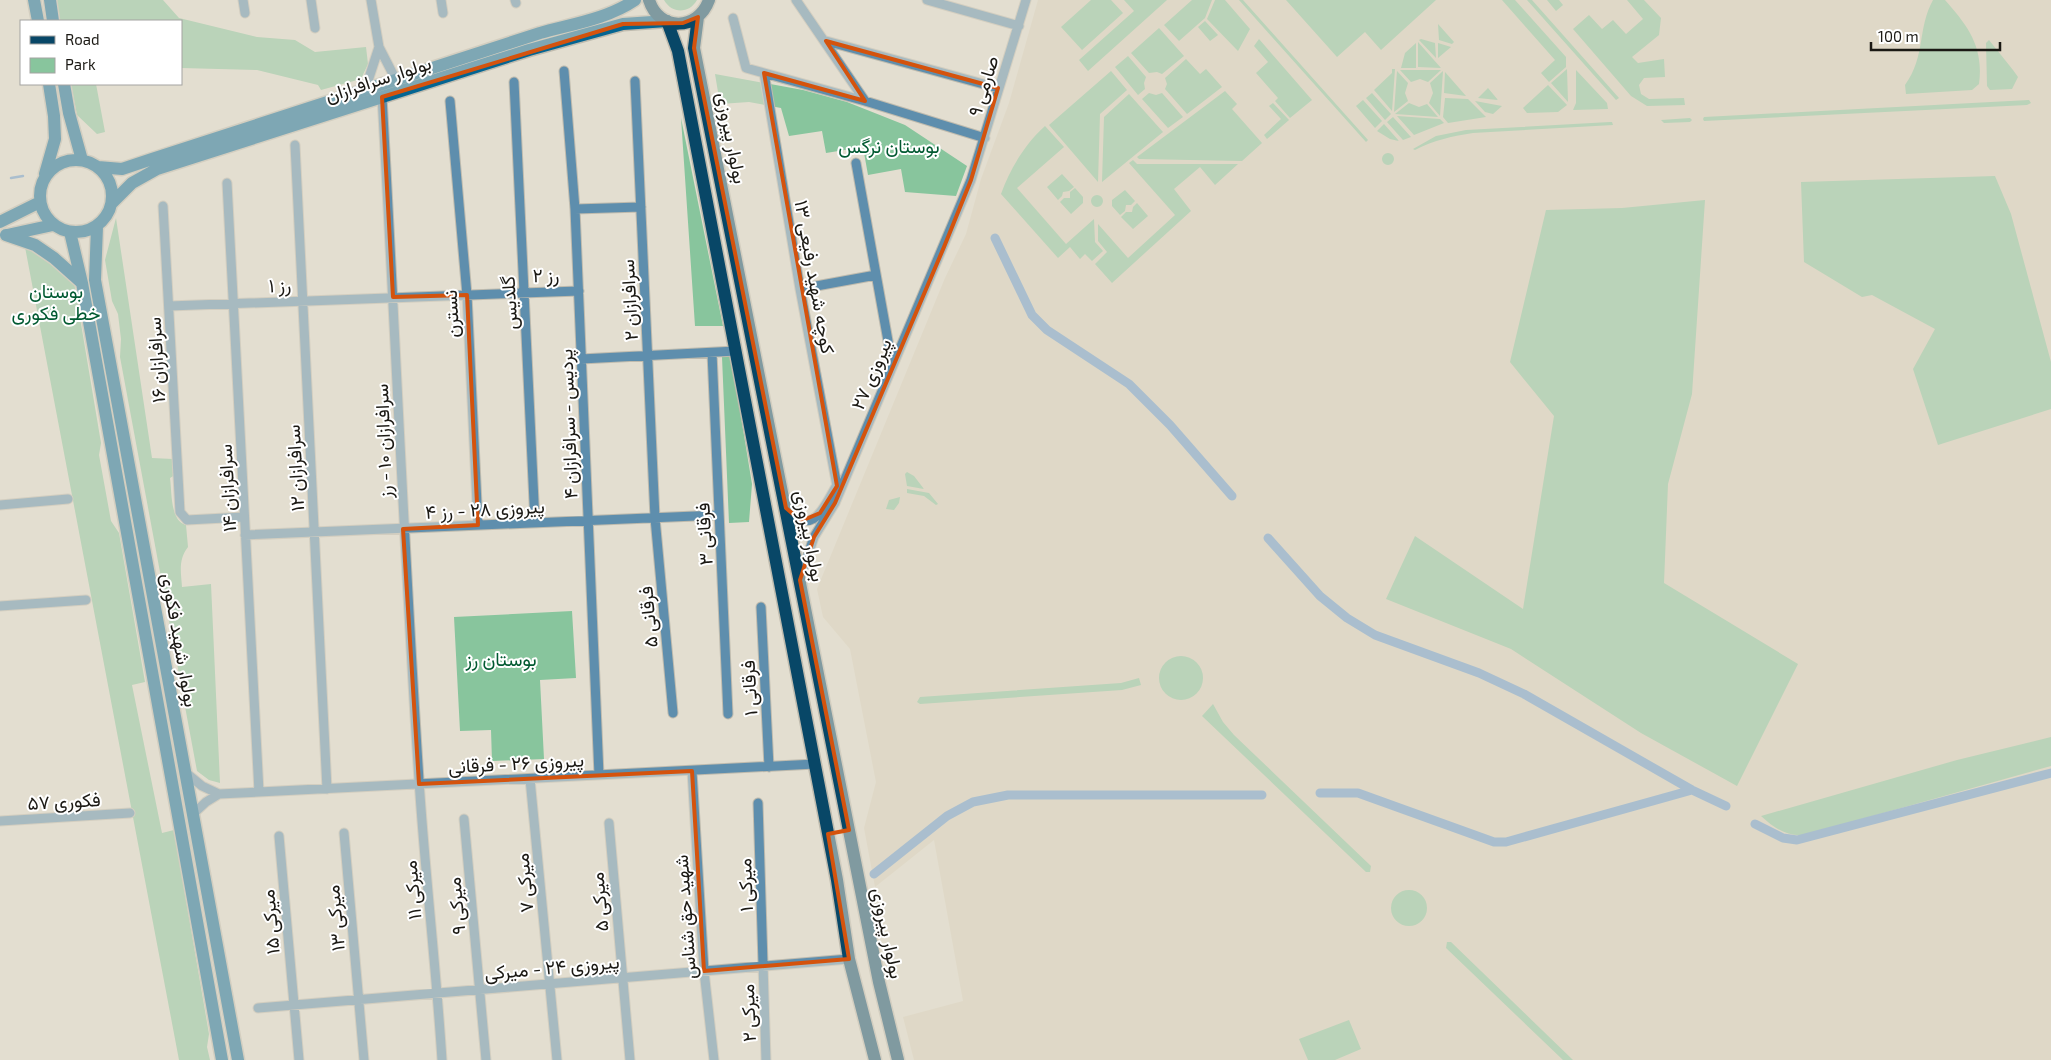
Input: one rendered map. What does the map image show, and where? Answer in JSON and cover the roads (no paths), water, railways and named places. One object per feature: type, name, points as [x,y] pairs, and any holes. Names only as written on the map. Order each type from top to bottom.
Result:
[{"type":"main road","points":[[34,0],[38,20]]},
{"type":"main road","points":[[50,0],[53,20]]},
{"type":"main road","name":"بولوار سرافرازان","points":[[98,167],[122,168],[540,33],[600,17],[621,9],[635,0]]},
{"type":"main road","points":[[649,0],[654,10],[667,21],[683,24],[698,17],[705,10],[709,0]]},
{"type":"main road","name":"بولوار پیروزی","points":[[698,17],[694,48],[879,982],[898,1060]]},
{"type":"main road","name":"بولوار سرافرازان","points":[[112,203],[132,183],[157,170],[529,50],[623,24],[667,21]]},
{"type":"main road","name":"بولوار پیروزی","points":[[667,21],[678,51],[815,764],[849,959],[875,1060]]},
{"type":"main road","points":[[45,176],[55,166],[68,160],[82,160],[98,167],[106,176],[112,189],[112,203],[106,216],[97,226],[84,232],[70,232],[53,225],[46,217],[40,202],[40,190],[55,139],[49,85]]},
{"type":"main road","points":[[64,85],[69,113],[82,160]]},
{"type":"main road","points":[[0,222],[40,202]]},
{"type":"main road","points":[[3,237],[53,225]]},
{"type":"main road","name":"بولوار شهید فکوری","points":[[97,226],[95,280],[238,1060]]},
{"type":"main road","name":"بولوار شهید فکوری","points":[[70,232],[82,283],[222,1060]]},
{"type":"main road","points":[[3,237],[35,245],[54,258],[82,283]]},
{"type":"main road","points":[[828,834],[849,830]]},
{"type":"street","points":[[243,0],[245,13]]},
{"type":"street","points":[[311,0],[315,28]]},
{"type":"street","points":[[371,0],[379,47],[396,80]]},
{"type":"street","points":[[441,0],[443,13]]},
{"type":"street","points":[[796,0],[826,41],[865,101]]},
{"type":"street","name":"صارمی ۹","points":[[971,180],[1026,0]]},
{"type":"street","points":[[933,1],[1019,26]]},
{"type":"street","points":[[734,18],[746,68],[865,101],[985,138]]},
{"type":"street","points":[[826,41],[998,88]]},
{"type":"street","points":[[365,90],[379,47]]},
{"type":"street","name":"پردیس - سرافرازان ۴","points":[[564,71],[575,209],[599,775]]},
{"type":"street","name":"کوچه شهید رفیعی ۱۳","points":[[764,73],[800,289],[837,486]]},
{"type":"street","name":"سرافرازان ۲","points":[[635,81],[655,518]]},
{"type":"street","name":"گلدیس","points":[[514,82],[535,523]]},
{"type":"street","name":"سرافرازان ۱۰ - رز","points":[[382,97],[403,529],[419,784]]},
{"type":"street","name":"نسترن","points":[[450,101],[467,295],[478,525]]},
{"type":"street","name":"سرافرازان ۱۲","points":[[295,145],[327,789]]},
{"type":"street","points":[[856,163],[892,364]]},
{"type":"street","name":"پیروزی ۲۷","points":[[800,580],[814,537],[835,503],[971,180]]},
{"type":"street","name":"سرافرازان ۱۴","points":[[227,183],[259,792]]},
{"type":"street","name":"سرافرازان ۱۶","points":[[163,206],[180,512],[187,520],[244,517]]},
{"type":"street","points":[[575,209],[641,207]]},
{"type":"street","points":[[800,289],[876,275]]},
{"type":"street","name":"رز ۲","points":[[393,297],[525,291],[579,291]]},
{"type":"street","name":"رز ۱","points":[[169,306],[393,297]]},
{"type":"street","points":[[582,359],[736,351]]},
{"type":"street","name":"فرقانی ۳","points":[[712,353],[728,714]]},
{"type":"street","points":[[786,508],[795,518],[801,521],[813,519],[820,514],[849,466]]},
{"type":"street","points":[[0,505],[68,499]]},
{"type":"street","name":"پیروزی ۲۸ - رز ۴","points":[[245,535],[719,515]]},
{"type":"street","name":"فرقانی ۵","points":[[655,518],[673,713]]},
{"type":"street","points":[[0,606],[86,600]]},
{"type":"street","name":"فرقانی ۱","points":[[760,607],[769,767]]},
{"type":"street","name":"پیروزی ۲۶ - فرقانی","points":[[220,794],[815,764]]},
{"type":"street","name":"شهید حق شناس","points":[[692,770],[704,971],[714,1060]]},
{"type":"street","points":[[185,772],[202,786],[220,794]]},
{"type":"street","name":"میرکی ۷","points":[[530,778],[557,1060]]},
{"type":"street","name":"میرکی ۱۱","points":[[419,784],[442,1060]]},
{"type":"street","points":[[193,814],[206,802],[220,794]]},
{"type":"street","name":"میرکی ۱","points":[[758,803],[763,966]]},
{"type":"street","name":"فکوری ۵۷","points":[[0,821],[130,814]]},
{"type":"street","name":"میرکی ۹","points":[[464,819],[486,1060]]},
{"type":"street","name":"میرکی ۵","points":[[609,823],[630,1060]]},
{"type":"street","name":"میرکی ۱۳","points":[[344,833],[364,1060]]},
{"type":"street","name":"میرکی ۱۵","points":[[279,836],[299,1060]]},
{"type":"street","name":"پیروزی ۲۴ - میرکی","points":[[258,1008],[849,959]]},
{"type":"street","name":"میرکی ۲","points":[[763,966],[766,1060]]},
{"type":"waterway","points":[[11,178],[23,176]]},
{"type":"waterway","points":[[995,238],[1032,315],[1047,330],[1129,384],[1170,425],[1232,496]]},
{"type":"waterway","points":[[1268,538],[1320,596],[1347,618],[1375,635],[1479,673],[1524,694],[1692,790],[1726,806]]},
{"type":"waterway","points":[[1755,824],[1783,838],[1797,840],[2051,773]]},
{"type":"waterway","points":[[1320,793],[1358,793],[1494,842],[1506,842],[1692,790]]},
{"type":"waterway","points":[[874,874],[947,816],[973,802],[1008,795],[1262,795]]},
{"type":"park label","name":"بوستان نرگس","points":[[889,146]]},
{"type":"park label","name":"بوستان خطی فکوری","points":[[56,302]]},
{"type":"park label","name":"بوستان رز","points":[[501,659]]}]
